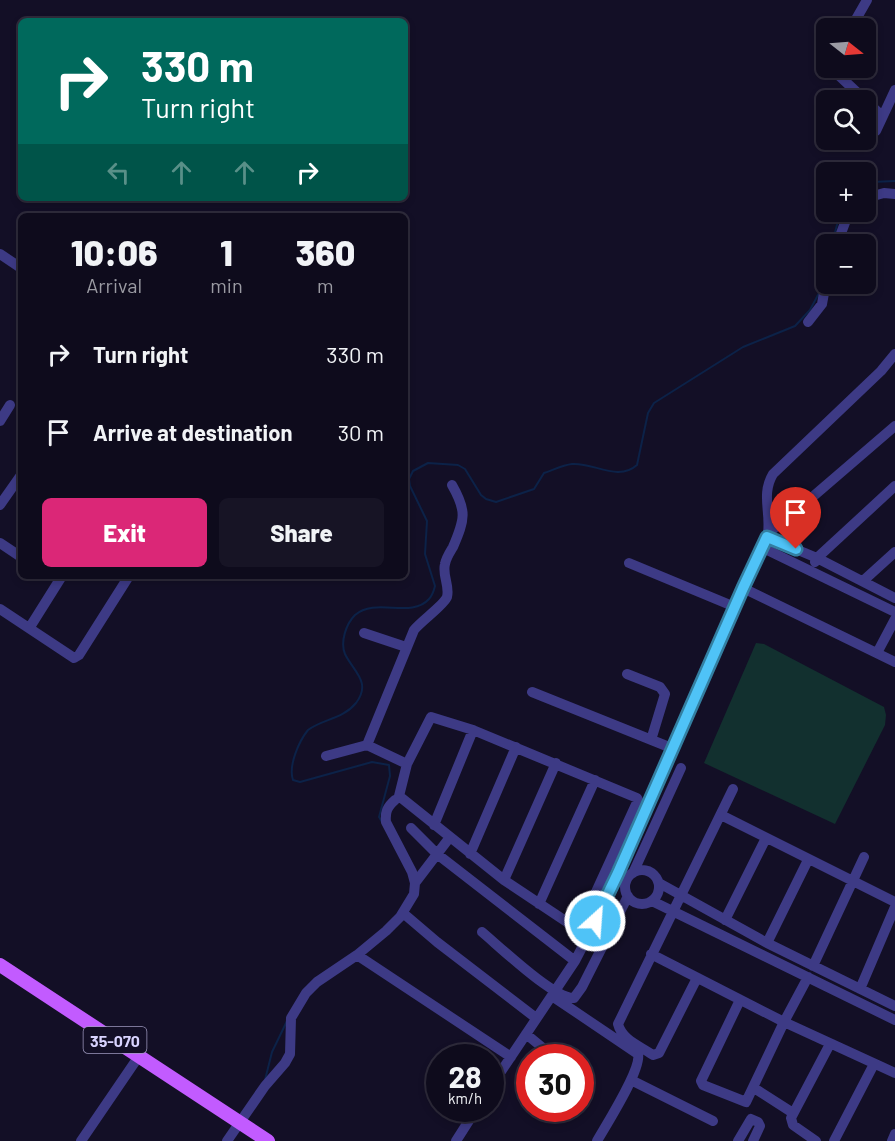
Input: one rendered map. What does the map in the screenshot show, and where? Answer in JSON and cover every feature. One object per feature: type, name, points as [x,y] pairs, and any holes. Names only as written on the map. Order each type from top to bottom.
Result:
[{"type":"main road","name":"35-070","points":[[0,965],[268,1141]]},
{"type":"street","points":[[857,18],[867,0]]},
{"type":"street","points":[[842,78],[882,116]]},
{"type":"street","points":[[876,131],[895,90]]},
{"type":"street","points":[[876,195],[895,194]]},
{"type":"street","points":[[0,254],[18,266]]},
{"type":"street","points":[[808,322],[822,304],[824,294]]},
{"type":"street","points":[[895,354],[881,371],[773,474],[768,483],[766,499],[769,513],[766,539],[662,774],[626,875],[628,896],[639,904],[652,901],[895,1020]]},
{"type":"street","points":[[0,421],[10,405]]},
{"type":"street","points":[[766,539],[895,426]]},
{"type":"street","points":[[0,505],[18,479]]},
{"type":"street","points":[[367,745],[414,630],[447,597],[445,563],[459,533],[464,515],[463,503],[452,485]]},
{"type":"street","points":[[811,571],[817,558],[895,486]]},
{"type":"street","points":[[766,539],[817,558],[895,598]]},
{"type":"street","points":[[766,539],[811,571],[895,612]]},
{"type":"street","points":[[0,543],[18,555]]},
{"type":"street","points":[[863,581],[895,552]]},
{"type":"street","points":[[629,563],[735,607]]},
{"type":"street","points":[[30,627],[60,579]]},
{"type":"street","points":[[0,609],[74,658],[79,655],[127,579]]},
{"type":"street","points":[[743,588],[895,662]]},
{"type":"street","points":[[878,653],[895,619]]},
{"type":"street","points":[[364,633],[406,647]]},
{"type":"street","points":[[627,674],[660,687],[665,694],[651,740]]},
{"type":"street","points":[[532,692],[674,749]]},
{"type":"street","points":[[504,1067],[575,962],[584,933],[638,800],[635,796],[556,763],[473,730],[431,717],[407,764],[399,796],[504,880],[539,904],[584,933],[603,946]]},
{"type":"street","points":[[434,825],[473,730]]},
{"type":"street","points":[[326,756],[367,745],[407,764]]},
{"type":"street","points":[[470,854],[516,747]]},
{"type":"street","points":[[504,880],[556,763]]},
{"type":"street","points":[[584,933],[626,875],[681,768]]},
{"type":"street","points":[[662,774],[675,780]]},
{"type":"street","points":[[539,904],[595,780]]},
{"type":"street","points":[[697,978],[659,1053],[653,1054],[624,1037],[618,1024],[734,789]]},
{"type":"street","points":[[227,1141],[237,1120],[290,1054],[291,1018],[306,993],[317,982],[357,955],[386,931],[403,913],[414,894],[415,883],[412,872],[386,822],[387,808],[395,800]]},
{"type":"street","points":[[721,815],[895,904],[860,989]]},
{"type":"street","points":[[411,828],[437,854],[575,962]]},
{"type":"street","points":[[725,920],[765,838]]},
{"type":"street","points":[[415,883],[447,841]]},
{"type":"street","points":[[813,966],[864,857]]},
{"type":"street","points":[[767,943],[808,860]]},
{"type":"street","points":[[626,875],[639,870],[652,872],[659,883],[681,897],[767,943],[895,1006]]},
{"type":"street","points":[[652,901],[659,890],[659,883]]},
{"type":"street","points":[[553,994],[574,998],[628,896]]},
{"type":"street","points":[[403,913],[437,942],[537,1018]]},
{"type":"street","points":[[482,932],[553,994],[638,1054],[639,1060],[631,1080],[597,1141]]},
{"type":"street","points":[[651,954],[784,1022],[895,1073]]},
{"type":"street","points":[[357,955],[511,1057]]},
{"type":"street","points":[[740,1000],[701,1081],[703,1085],[742,1102],[748,1099],[754,1088],[784,1022],[808,977]]},
{"type":"street","points":[[831,989],[836,977]]},
{"type":"street","points":[[526,1034],[538,1044]]},
{"type":"street","points":[[816,1141],[793,1125],[793,1113],[830,1044]]},
{"type":"street","points":[[81,1141],[139,1056]]},
{"type":"street","points":[[834,1141],[874,1064]]},
{"type":"street","points":[[631,1080],[712,1121]]},
{"type":"street","points":[[754,1088],[793,1113]]},
{"type":"street","points":[[738,1141],[751,1119],[758,1122],[760,1126],[753,1141]]},
{"type":"street","points":[[456,1141],[468,1122]]},
{"type":"street","points":[[892,1141],[895,1134]]},
{"type":"green space","points":[[756,643],[764,644],[884,707],[885,725],[835,824],[704,763]]},
{"type":"waterway","points":[[876,182],[895,181]]},
{"type":"waterway","points":[[835,234],[838,222]]},
{"type":"waterway","points":[[382,822],[379,817],[390,776],[389,765],[372,762],[300,782],[293,780],[292,768],[298,747],[308,730],[339,716],[351,708],[360,696],[362,683],[345,654],[343,644],[347,628],[355,615],[373,608],[403,608],[422,605],[433,593],[435,586],[425,554],[427,521],[410,486],[409,479],[413,471],[428,463],[458,465],[465,469],[481,495],[496,502],[534,489],[544,473],[569,465],[580,464],[614,472],[630,470],[637,465],[648,413],[654,403],[743,347],[795,326],[810,310],[818,294]]},
{"type":"waterway","points":[[265,1080],[272,1052],[287,1021]]},
{"type":"route","points":[[595,921],[767,537],[796,549]]}]
